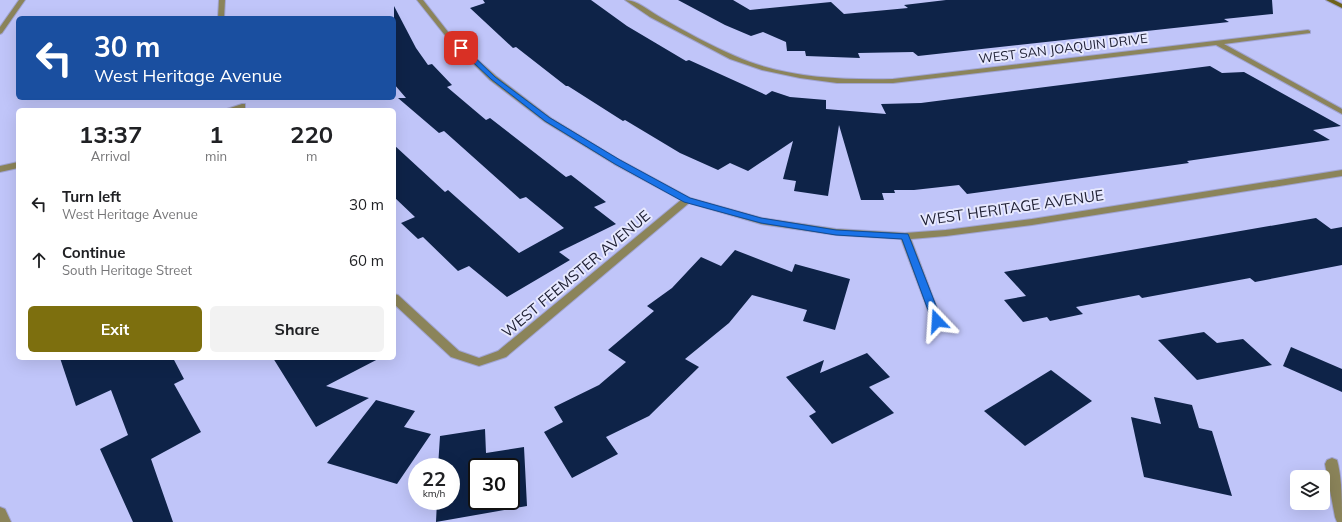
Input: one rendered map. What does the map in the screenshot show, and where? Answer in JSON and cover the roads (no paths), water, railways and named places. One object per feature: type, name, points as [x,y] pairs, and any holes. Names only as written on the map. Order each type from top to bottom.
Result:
[{"type":"main road","points":[[1329,0],[1342,6]]},
{"type":"street","points":[[0,32],[22,0]]},
{"type":"street","points":[[221,16],[222,0]]},
{"type":"street","name":"WEST HERITAGE AVENUE","points":[[420,0],[450,38],[493,78],[548,120],[617,162],[687,200],[761,221],[836,232],[905,236],[946,233],[1032,222],[1342,173]]},
{"type":"street","name":"WEST SAN JOAQUIN DRIVE","points":[[628,0],[680,30],[745,62],[779,73],[820,80],[860,82],[893,81],[1308,32]]},
{"type":"street","points":[[1216,42],[1342,112]]},
{"type":"street","points":[[0,169],[16,165]]},
{"type":"street","name":"WEST FEEMSTER AVENUE","points":[[396,300],[455,354],[479,362],[502,354],[687,200]]},
{"type":"street","points":[[905,236],[937,321]]},
{"type":"street","points":[[1332,464],[1342,517]]},
{"type":"street","points":[[0,513],[4,522]]}]
